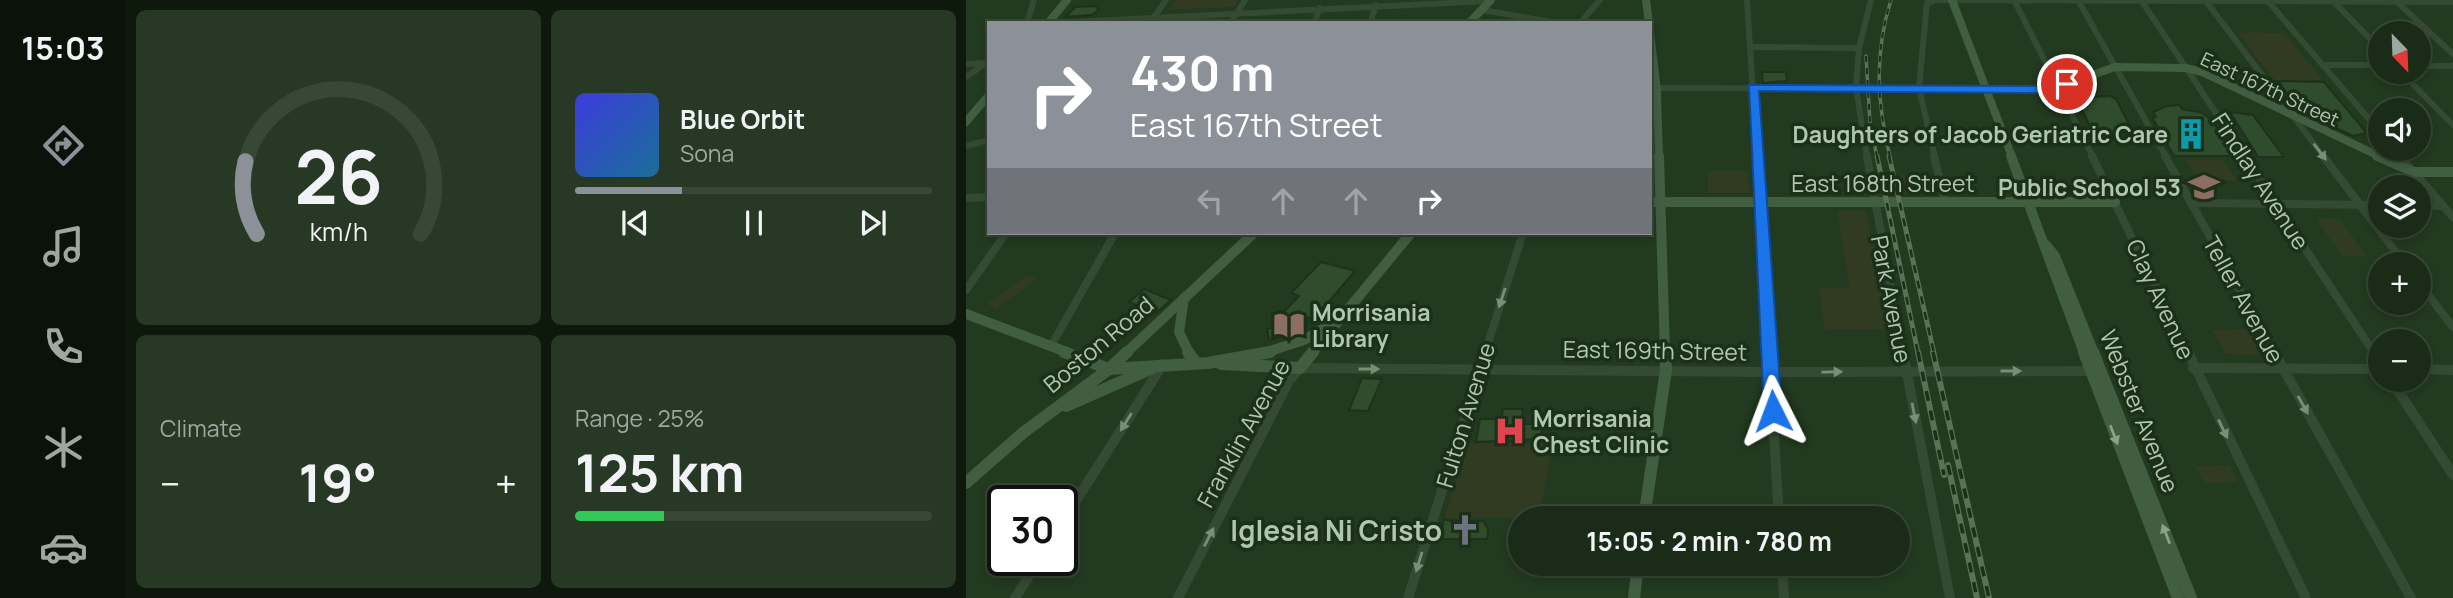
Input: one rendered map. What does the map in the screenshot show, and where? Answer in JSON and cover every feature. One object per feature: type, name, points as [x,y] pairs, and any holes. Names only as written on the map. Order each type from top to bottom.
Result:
[{"type":"main road","points":[[1051,21],[1067,0]]},
{"type":"main road","points":[[1471,21],[1490,0]]},
{"type":"main road","points":[[1646,0],[1649,21]]},
{"type":"main road","name":"Webster Avenue","points":[[1952,0],[2047,256],[2191,598]]},
{"type":"main road","points":[[1646,506],[1666,370],[1662,202],[1652,60]]},
{"type":"main road","name":"East 167th Street","points":[[1985,89],[2049,90],[2115,67],[2186,68],[2202,72],[2389,163],[2414,172],[2453,172]]},
{"type":"main road","points":[[966,122],[987,97]]},
{"type":"main road","name":"East 168th Street","points":[[1652,202],[2115,202]]},
{"type":"main road","name":"Boston Road","points":[[966,483],[1041,419],[1109,369],[1252,235]]},
{"type":"main road","name":"Franklin Avenue","points":[[1300,368],[1409,235]]},
{"type":"main road","points":[[1184,298],[1177,332],[1184,349],[1202,363]]},
{"type":"main road","name":"East 169th Street","points":[[966,314],[1109,369],[1202,363],[1263,354],[1290,346],[1339,319]]},
{"type":"main road","name":"East 169th Street","points":[[1202,363],[1300,368]]},
{"type":"main road","points":[[1041,419],[1100,389],[1163,365]]},
{"type":"main road","name":"Webster Avenue","points":[[2095,371],[2178,598]]},
{"type":"main road","points":[[1634,598],[1637,576]]},
{"type":"street","points":[[1028,21],[1034,0]]},
{"type":"street","points":[[1152,20],[1166,0]]},
{"type":"street","points":[[1232,21],[1245,0]]},
{"type":"street","points":[[1118,21],[1490,0]]},
{"type":"street","points":[[1582,21],[1600,0]]},
{"type":"street","points":[[1747,0],[1778,506]]},
{"type":"street","name":"Park Avenue","points":[[1871,0],[1859,47],[1860,88],[1906,371],[1950,598]]},
{"type":"street","points":[[1945,202],[1919,88],[1927,3],[1936,0],[2453,2]]},
{"type":"street","name":"Clay Avenue","points":[[2015,0],[2306,598]]},
{"type":"street","name":"Teller Avenue","points":[[2078,0],[2411,598]]},
{"type":"street","name":"Findlay Avenue","points":[[2141,0],[2368,345]]},
{"type":"street","points":[[2205,0],[2396,252]]},
{"type":"street","points":[[2267,0],[2368,118]]},
{"type":"street","points":[[2333,1],[2368,37]]},
{"type":"street","points":[[2396,1],[2453,54]]},
{"type":"street","points":[[1371,21],[1376,5]]},
{"type":"street","points":[[1315,21],[1320,8]]},
{"type":"street","points":[[1482,10],[1546,21]]},
{"type":"street","points":[[1751,47],[1859,47]]},
{"type":"street","points":[[966,64],[987,62]]},
{"type":"street","points":[[966,78],[987,63]]},
{"type":"street","points":[[2323,65],[2368,65]]},
{"type":"street","points":[[2431,66],[2453,66]]},
{"type":"street","points":[[2414,84],[2453,125]]},
{"type":"street","name":"East 167th Street","points":[[1654,88],[1985,89]]},
{"type":"street","points":[[966,146],[987,141]]},
{"type":"street","points":[[2404,161],[2453,217]]},
{"type":"street","points":[[966,198],[987,197]]},
{"type":"street","points":[[2191,203],[2368,205]]},
{"type":"street","points":[[2431,205],[2443,205]]},
{"type":"street","points":[[966,290],[1005,235]]},
{"type":"street","points":[[1051,346],[1114,235]]},
{"type":"street","name":"Fulton Avenue","points":[[1408,598],[1522,235]]},
{"type":"street","points":[[2431,299],[2453,327]]},
{"type":"street","points":[[1078,498],[1163,365]]},
{"type":"street","name":"East 169th Street","points":[[1300,368],[1770,373],[2095,371]]},
{"type":"street","name":"Franklin Avenue","points":[[1178,598],[1289,381],[1300,368]]},
{"type":"street","points":[[2193,368],[2368,369]]},
{"type":"street","points":[[2431,369],[2453,370]]},
{"type":"street","points":[[2399,392],[2453,475]]},
{"type":"street","points":[[1014,598],[1028,576]]},
{"type":"street","points":[[1783,576],[1784,598]]},
{"type":"green space","points":[[1175,0],[1238,0],[1234,7],[1169,10]]},
{"type":"green space","points":[[2237,32],[2284,33],[2323,80],[2274,80]]},
{"type":"green space","points":[[2186,160],[2224,160],[2237,181],[2198,181]]},
{"type":"green space","points":[[1708,171],[1748,171],[1749,193],[1708,193]]},
{"type":"green space","points":[[1899,175],[1929,175],[1934,194],[1902,194]]},
{"type":"green space","points":[[1837,211],[1866,211],[1889,329],[1824,330],[1819,288],[1849,287]]},
{"type":"green space","points":[[2316,219],[2340,219],[2367,257],[2342,256]]},
{"type":"green space","points":[[1027,275],[1037,279],[996,309],[987,304]]},
{"type":"green space","points":[[2250,329],[2264,355],[2225,354],[2213,330]]},
{"type":"green space","points":[[1467,443],[1553,443],[1541,506],[1508,506],[1508,518],[1445,518]]},
{"type":"green space","points":[[2230,465],[2238,482],[2204,483],[2195,466]]},
{"type":"building","points":[[1095,6],[1099,10],[1091,15],[1066,17],[1075,7]]},
{"type":"building","points":[[1762,72],[1786,72],[1787,81],[1763,83]]},
{"type":"building","points":[[2277,81],[2324,82],[2367,133],[2353,136],[2302,112]]},
{"type":"building","name":"Daughters of Jacob Geriatric Care","points":[[2110,96],[2116,99],[2132,130],[2130,133],[2093,132],[2076,98]]},
{"type":"building","name":"Daughters of Jacob Geriatric Care","points":[[2180,105],[2182,109],[2203,113],[2213,122],[2235,156],[2174,156],[2152,117],[2156,117],[2153,112],[2167,106]]},
{"type":"building","points":[[2230,112],[2253,115],[2284,157],[2258,157]]},
{"type":"building","points":[[1321,262],[1355,271],[1314,319],[1306,317],[1307,324],[1300,326],[1300,330],[1269,340],[1267,329],[1274,327],[1273,319],[1282,314],[1299,296],[1291,293]]},
{"type":"building","points":[[1144,289],[1171,300],[1156,313],[1129,302]]},
{"type":"building","points":[[1362,378],[1382,379],[1368,411],[1349,410]]},
{"type":"building","name":"Morrisania Chest Clinic","points":[[1503,409],[1523,409],[1521,424],[1543,424],[1540,439],[1476,442],[1480,419],[1501,419]]},
{"type":"building","name":"Iglesia Ni Cristo","points":[[1444,519],[1483,521],[1488,529],[1487,539],[1440,539]]},
{"type":"railway","points":[[1890,157],[1882,117],[1879,78],[1882,40],[1891,0]]},
{"type":"railway","points":[[1866,56],[1870,123],[1877,157]]},
{"type":"railway","points":[[1877,156],[1918,353]]},
{"type":"railway","points":[[1889,156],[1934,353]]},
{"type":"railway","points":[[1918,352],[1944,475]]},
{"type":"railway","points":[[1933,352],[1989,598]]},
{"type":"railway","points":[[1948,465],[1977,598]]},
{"type":"place","name":"Daughters of Jacob Geriatric Care","points":[[2191,134]]},
{"type":"place","name":"Public School 53","points":[[2204,187]]},
{"type":"place","name":"Morrisania Library","points":[[1289,325]]},
{"type":"place","name":"Morrisania Chest Clinic","points":[[1510,431]]},
{"type":"place","name":"Iglesia Ni Cristo","points":[[1465,530]]},
{"type":"route","points":[[1773,411],[1753,88],[2049,90],[2067,84]]}]
